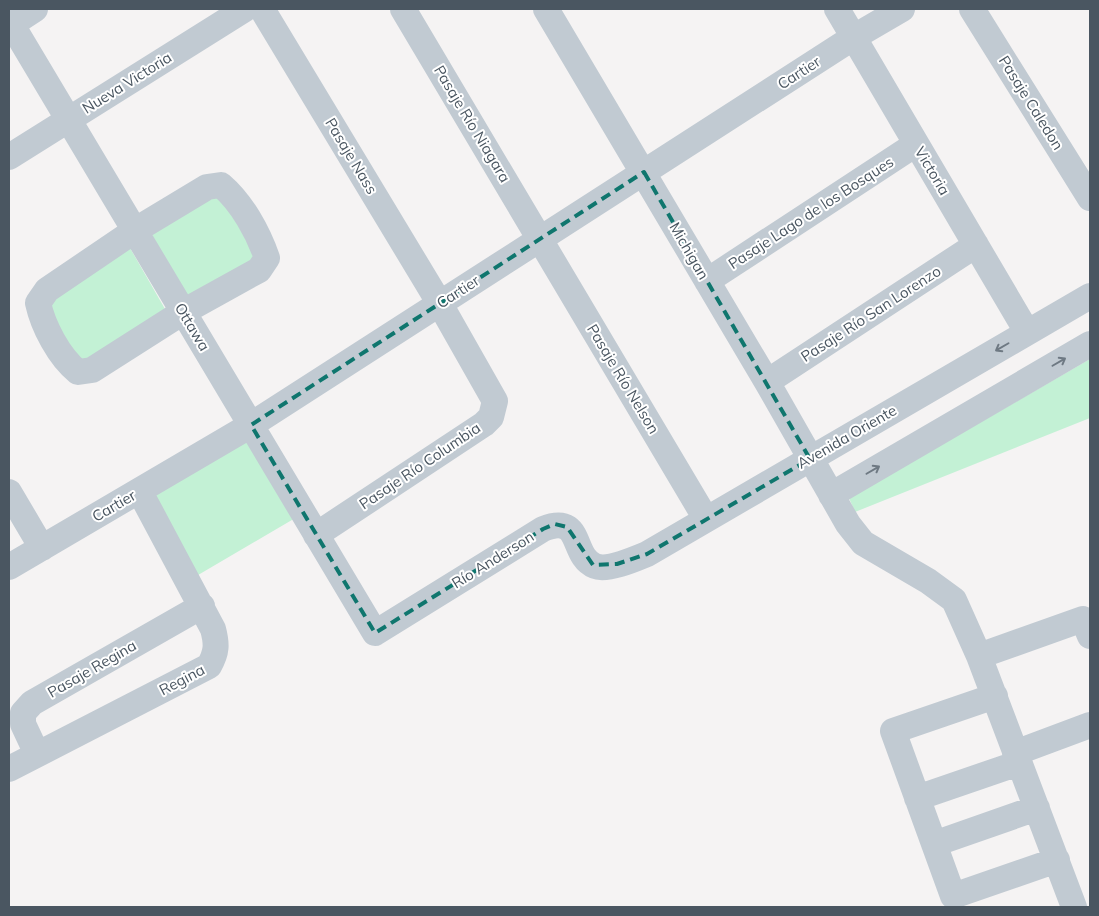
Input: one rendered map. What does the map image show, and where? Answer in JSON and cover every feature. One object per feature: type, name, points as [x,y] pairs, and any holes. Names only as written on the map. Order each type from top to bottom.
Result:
[{"type":"street","points":[[10,24],[35,9]]},
{"type":"street","name":"Nueva Victoria","points":[[9,157],[245,9]]},
{"type":"street","name":"Pasaje Nass","points":[[262,9],[440,304]]},
{"type":"street","name":"Pasaje Río Niagara","points":[[403,9],[540,239]]},
{"type":"street","name":"Michigan","points":[[546,9],[644,172],[848,524],[863,543],[928,581],[954,600],[995,696],[1074,907]]},
{"type":"street","name":"Victoria","points":[[837,9],[1027,332]]},
{"type":"street","name":"Cartier","points":[[9,568],[251,425],[854,37],[902,9]]},
{"type":"street","name":"Pasaje Caledon","points":[[972,9],[1090,198]]},
{"type":"street","name":"Ottawa","points":[[10,24],[375,633]]},
{"type":"street","name":"Pasaje Lago de los Bosques","points":[[707,281],[916,144]]},
{"type":"street","points":[[221,185],[234,196],[262,244],[266,258],[259,270],[183,312],[92,370],[78,372],[68,364],[41,315],[38,303],[47,290],[134,231],[207,187],[221,185]]},
{"type":"street","name":"Pasaje Río Nelson","points":[[540,239],[706,520]]},
{"type":"street","name":"Pasaje Río San Lorenzo","points":[[767,382],[976,245]]},
{"type":"street","name":"Avenida Oriente","points":[[600,567],[631,560],[647,554],[1090,296]]},
{"type":"street","name":"Pasaje Río Columbia","points":[[316,535],[492,417],[495,408],[493,396],[440,304]]},
{"type":"street","points":[[831,495],[1090,344]]},
{"type":"street","points":[[9,492],[42,548]]},
{"type":"street","name":"Regina","points":[[9,769],[210,666],[216,655],[217,644],[213,629],[140,492]]},
{"type":"street","name":"Río Anderson","points":[[375,633],[543,529],[555,524],[567,527],[572,532],[588,561],[600,567]]},
{"type":"street","name":"Pasaje Regina","points":[[37,754],[23,724],[23,713],[32,703],[202,606]]},
{"type":"street","points":[[979,656],[1083,619],[1090,636]]},
{"type":"street","points":[[995,696],[893,731],[953,896],[1057,860]]},
{"type":"street","points":[[917,798],[1017,758],[1090,725]]},
{"type":"street","points":[[934,844],[1037,808]]},
{"type":"highlighted area","points":[[644,172],[810,459],[647,554],[617,564],[593,565],[567,527],[555,524],[543,529],[375,633],[251,425]]},
{"type":"green space","points":[[218,189],[261,257],[189,301],[151,233]]},
{"type":"green space","points":[[130,248],[165,309],[81,367],[44,300]]},
{"type":"green space","points":[[1090,359],[1090,418],[855,512],[849,498]]},
{"type":"green space","points":[[247,433],[297,517],[193,578],[147,493]]}]
